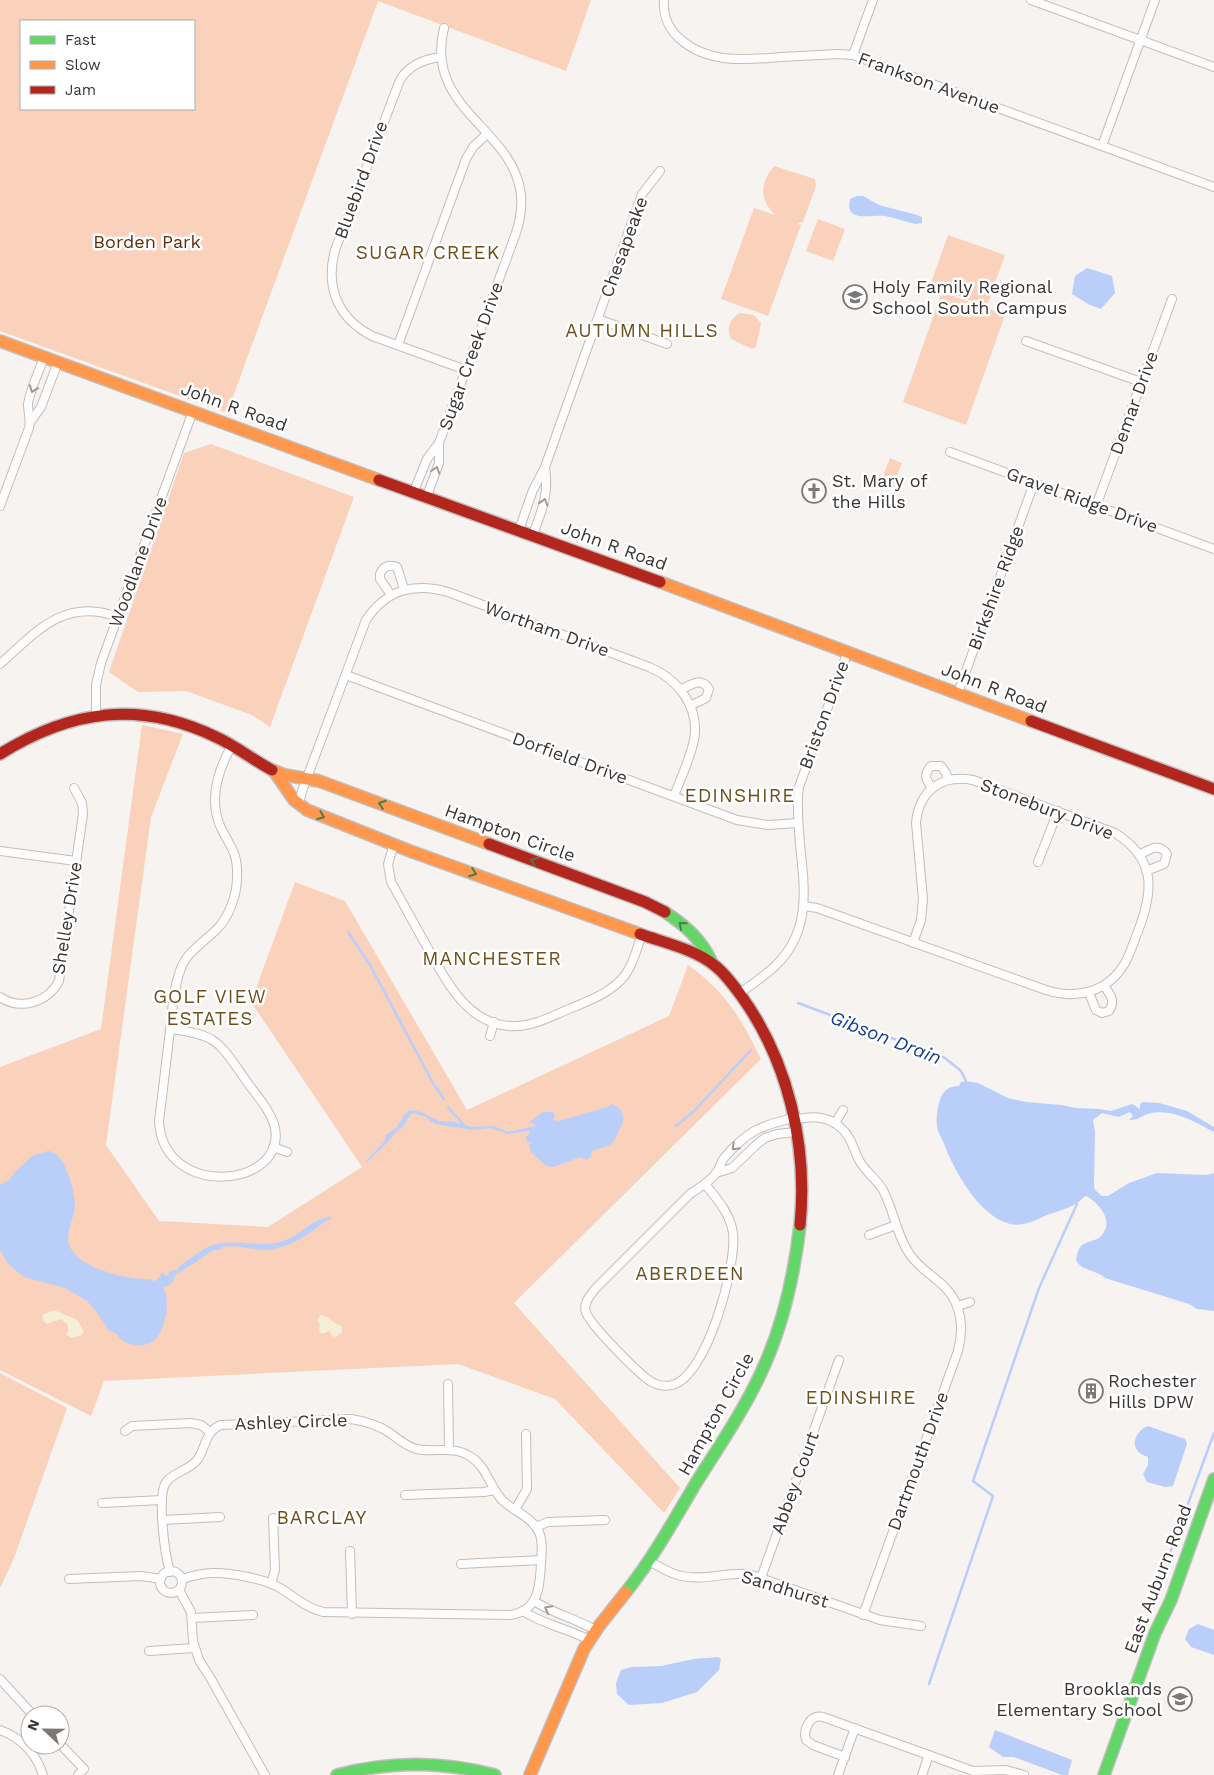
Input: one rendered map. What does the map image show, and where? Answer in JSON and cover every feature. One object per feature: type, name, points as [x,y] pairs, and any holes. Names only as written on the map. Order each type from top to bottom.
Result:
[{"type":"street","name":"Frankson Avenue","points":[[664,0],[665,14],[671,30],[684,43],[706,54],[741,60],[838,54],[853,55],[1214,187]]},
{"type":"street","points":[[853,55],[873,0]]},
{"type":"street","points":[[1031,0],[1214,67]]},
{"type":"street","points":[[1102,146],[1155,0]]},
{"type":"street","name":"Sugar Creek Drive","points":[[414,492],[427,459],[439,442],[516,233],[521,209],[521,194],[516,175],[504,154],[451,90],[444,73],[441,57],[444,28]]},
{"type":"street","name":"Bluebird Drive","points":[[441,57],[430,58],[414,65],[406,70],[400,80],[332,260],[332,288],[348,318],[363,331],[466,370]]},
{"type":"street","points":[[398,345],[466,159],[473,147],[486,134]]},
{"type":"street","name":"Chesapeake","points":[[519,530],[533,490],[545,468],[642,194],[660,171]]},
{"type":"street","name":"Demar Drive","points":[[1096,506],[1172,299]]},
{"type":"street","points":[[598,319],[667,344]]},
{"type":"street","name":"John R Road","points":[[0,341],[848,651],[1214,789]]},
{"type":"street","points":[[1026,341],[1141,382]]},
{"type":"street","points":[[31,422],[28,402],[44,358]]},
{"type":"street","points":[[0,506],[31,422],[41,408],[58,362]]},
{"type":"street","name":"Woodlane Drive","points":[[96,715],[95,696],[98,675],[193,411]]},
{"type":"street","name":"Sugar Creek Drive","points":[[427,496],[439,463],[439,442]]},
{"type":"street","name":"Gravel Ridge Drive","points":[[950,452],[1214,549]]},
{"type":"street","name":"Chesapeake","points":[[533,535],[546,495],[545,468]]},
{"type":"street","name":"Birkshire Ridge","points":[[958,693],[1034,483]]},
{"type":"street","points":[[391,595],[380,579],[382,569],[386,566],[394,566],[399,570],[404,589]]},
{"type":"street","name":"Wortham Drive","points":[[299,804],[302,791],[366,620],[391,595],[404,589],[430,588],[448,592],[654,669],[665,675],[682,689],[690,706],[695,725],[694,740],[674,796]]},
{"type":"street","points":[[0,664],[39,629],[59,617],[74,613],[98,612],[118,617]]},
{"type":"street","name":"Briston Drive","points":[[740,993],[775,966],[795,937],[802,918],[804,884],[797,798],[803,772],[848,651]]},
{"type":"street","name":"Dorfield Drive","points":[[346,675],[747,822],[768,825],[798,823]]},
{"type":"street","points":[[682,689],[695,682],[700,682],[707,686],[709,693],[706,698],[690,706]]},
{"type":"street","name":"Hampton Circle","points":[[0,754],[24,739],[49,727],[70,720],[96,715],[123,714],[166,718],[205,731],[274,771],[308,778],[653,905],[676,920],[691,933],[706,949],[712,963]]},
{"type":"street","points":[[170,1029],[200,1034],[214,1040],[221,1046],[270,1114],[275,1128],[273,1147],[268,1158],[258,1167],[246,1172],[226,1176],[196,1174],[172,1156],[164,1145],[159,1121],[170,1029],[177,981],[183,964],[192,950],[218,928],[229,912],[236,886],[235,853],[222,830],[215,806],[219,775],[232,745]]},
{"type":"street","points":[[914,943],[921,920],[923,899],[916,823],[917,813],[921,803],[932,788],[926,778],[926,774],[931,766],[941,766],[948,780]]},
{"type":"street","name":"Hampton Circle","points":[[274,771],[294,800],[314,813],[642,934],[712,963],[740,993],[759,1022],[774,1053],[783,1078],[796,1132],[801,1186],[796,1260],[791,1288],[777,1335],[762,1372],[744,1406],[649,1561],[589,1640],[576,1664],[530,1775]]},
{"type":"street","name":"Stonebury Drive","points":[[804,906],[817,908],[1054,993],[1072,995],[1089,993],[1104,986],[1111,980],[1125,964],[1146,912],[1149,887],[1146,871],[1139,855],[1128,843],[1115,833],[973,780],[948,780],[932,788]]},
{"type":"street","name":"Shelley Drive","points":[[0,997],[12,1003],[30,1003],[44,998],[55,987],[61,973],[83,814],[82,803],[74,788]]},
{"type":"street","points":[[1038,862],[1058,812]]},
{"type":"street","points":[[394,844],[388,864],[391,882],[454,992],[474,1013],[494,1022],[516,1026],[533,1023],[572,1008],[605,992],[625,975],[630,967],[642,934]]},
{"type":"street","points":[[1139,855],[1158,847],[1165,850],[1167,854],[1164,864],[1146,871]]},
{"type":"street","points":[[0,851],[76,861]]},
{"type":"street","points":[[1089,993],[1096,1010],[1102,1012],[1109,1011],[1113,1000],[1104,986]]},
{"type":"street","points":[[490,1036],[494,1022]]},
{"type":"street","points":[[705,1184],[722,1206],[731,1223],[733,1240],[730,1267],[718,1314],[696,1364],[680,1383],[668,1386],[662,1385],[640,1373],[593,1324],[586,1313],[586,1303],[596,1289],[690,1194],[705,1184],[716,1173],[723,1159],[748,1135],[764,1125],[793,1119],[817,1116],[835,1123],[843,1110]]},
{"type":"street","name":"Dartmouth Drive","points":[[835,1123],[848,1136],[862,1165],[883,1191],[896,1225],[912,1257],[922,1268],[945,1286],[958,1306],[962,1327],[958,1351],[863,1614]]},
{"type":"street","points":[[716,1173],[732,1168],[756,1145],[770,1136],[796,1132]]},
{"type":"street","points":[[748,1135],[756,1145]]},
{"type":"street","points":[[273,1147],[287,1152]]},
{"type":"street","points":[[869,1235],[896,1225]]},
{"type":"street","points":[[958,1306],[970,1302]]},
{"type":"street","name":"Abbey Court","points":[[761,1578],[839,1360]]},
{"type":"street","points":[[448,1384],[450,1449]]},
{"type":"street","name":"Ashley Circle","points":[[170,1572],[164,1551],[162,1500],[164,1487],[167,1481],[196,1461],[210,1432],[221,1425],[351,1419],[378,1426],[416,1449],[450,1449],[460,1451],[477,1462],[500,1498],[529,1519],[536,1527]]},
{"type":"street","points":[[125,1431],[132,1426],[191,1423],[201,1425],[210,1432]]},
{"type":"street","points":[[516,1510],[527,1489],[526,1434]]},
{"type":"street","name":"East Auburn Road","points":[[1104,1775],[1156,1633],[1171,1600],[1214,1480]]},
{"type":"street","points":[[405,1496],[494,1490]]},
{"type":"street","points":[[102,1503],[162,1500]]},
{"type":"street","points":[[163,1520],[220,1517]]},
{"type":"street","points":[[271,1584],[275,1570],[273,1518]]},
{"type":"street","points":[[182,1579],[216,1572],[271,1584],[315,1610],[330,1613],[510,1615],[523,1611],[534,1601],[540,1586],[541,1537],[536,1527],[548,1522],[605,1520]]},
{"type":"street","points":[[350,1551],[352,1614]]},
{"type":"street","points":[[461,1564],[541,1560]]},
{"type":"street","name":"Sandhurst","points":[[649,1561],[669,1572],[689,1577],[736,1573],[761,1578],[888,1622],[921,1626]]},
{"type":"street","points":[[170,1572],[177,1573],[182,1579],[179,1590],[171,1593],[164,1590],[161,1583],[161,1579],[166,1573],[170,1572]]},
{"type":"street","points":[[69,1579],[141,1576],[161,1579]]},
{"type":"street","points":[[179,1590],[192,1618],[194,1648],[199,1660],[265,1775]]},
{"type":"street","points":[[534,1601],[555,1613],[584,1623],[596,1630]]},
{"type":"street","points":[[523,1611],[542,1622],[578,1634],[589,1640]]},
{"type":"street","points":[[192,1618],[253,1615]]},
{"type":"street","points":[[564,1629],[568,1617]]},
{"type":"street","points":[[148,1651],[194,1648]]},
{"type":"street","points":[[0,1679],[24,1705]]},
{"type":"street","points":[[845,1757],[809,1743],[805,1738],[810,1720],[819,1716],[973,1771],[988,1773],[1006,1770],[1024,1775]]},
{"type":"street","points":[[838,1775],[855,1728]]},
{"type":"street","points":[[0,1730],[17,1738],[27,1747],[38,1763],[43,1775]]},
{"type":"street","points":[[70,1754],[84,1769],[78,1775]]},
{"type":"street","points":[[922,1775],[929,1755]]},
{"type":"street","points":[[336,1775],[378,1766],[421,1763],[469,1768],[495,1775]]},
{"type":"green space","name":"Borden Park","points":[[0,0],[591,0],[566,71],[378,1],[227,413],[0,331]]},
{"type":"green space","points":[[774,166],[815,179],[816,186],[803,222],[797,223],[801,225],[768,316],[721,299],[754,208],[775,215],[766,203],[763,191],[769,172]]},
{"type":"green space","points":[[818,219],[845,229],[833,261],[806,251]]},
{"type":"green space","points":[[948,235],[1005,255],[987,306],[930,286]]},
{"type":"green space","points":[[942,292],[1005,315],[966,425],[903,402]]},
{"type":"green space","points":[[740,313],[754,315],[761,323],[756,347],[752,349],[731,339],[730,324]]},
{"type":"green space","points":[[211,444],[354,497],[270,727],[252,715],[186,691],[138,692],[109,672],[184,453]]},
{"type":"green space","points":[[890,458],[902,463],[893,487],[884,483],[882,479]]},
{"type":"green space","points":[[142,725],[183,734],[151,817],[106,1145],[159,1221],[268,1227],[362,1167],[251,1002],[295,882],[345,901],[467,1110],[669,1016],[688,965],[713,985],[739,1018],[761,1059],[514,1303],[680,1488],[664,1513],[555,1399],[458,1364],[104,1381],[91,1416],[0,1370],[0,1067],[101,1029]]},
{"type":"green space","points":[[0,1373],[67,1408],[14,1558],[0,1588]]},
{"type":"sand","points":[[54,1310],[77,1320],[84,1331],[82,1335],[71,1338],[66,1334],[68,1325],[61,1319],[47,1324],[44,1322],[42,1315]]},
{"type":"sand","points":[[320,1315],[342,1326],[342,1332],[336,1337],[332,1336],[330,1331],[322,1334],[319,1332],[320,1325],[317,1320]]},
{"type":"water","points":[[863,196],[879,205],[922,217],[922,223],[916,224],[885,216],[855,215],[849,207],[850,199]]},
{"type":"water","points":[[1087,268],[1112,276],[1115,293],[1101,309],[1088,304],[1072,294],[1075,276]]},
{"type":"water","points":[[961,1082],[978,1083],[1008,1098],[1076,1108],[1111,1111],[1132,1104],[1140,1109],[1140,1104],[1143,1102],[1159,1103],[1187,1111],[1214,1127],[1214,1132],[1184,1117],[1160,1112],[1129,1120],[1133,1116],[1130,1112],[1119,1117],[1102,1113],[1093,1120],[1095,1132],[1094,1186],[1095,1190],[1102,1196],[1108,1196],[1129,1183],[1157,1173],[1207,1175],[1214,1173],[1214,1311],[1197,1309],[1189,1304],[1105,1278],[1078,1264],[1076,1260],[1082,1245],[1101,1236],[1106,1225],[1104,1213],[1087,1196],[1071,1206],[1034,1221],[1015,1225],[999,1219],[978,1203],[962,1180],[937,1127],[937,1110],[943,1094],[950,1088],[959,1086]]},
{"type":"water","points":[[612,1104],[622,1112],[623,1122],[613,1142],[592,1151],[591,1156],[587,1160],[580,1157],[554,1167],[548,1166],[531,1152],[529,1146],[532,1141],[527,1143],[526,1137],[530,1133],[529,1131],[507,1134],[491,1128],[473,1130],[436,1124],[426,1117],[413,1113],[406,1117],[388,1142],[365,1162],[384,1142],[386,1135],[397,1127],[404,1115],[410,1110],[421,1112],[439,1121],[454,1122],[471,1127],[494,1126],[508,1132],[535,1126],[535,1124],[528,1123],[543,1112],[553,1112],[555,1115],[553,1120],[559,1121]]},
{"type":"water","points":[[48,1151],[56,1154],[61,1160],[72,1187],[75,1206],[68,1242],[75,1255],[94,1267],[130,1278],[157,1280],[162,1273],[167,1276],[170,1271],[177,1270],[182,1264],[210,1246],[228,1243],[265,1244],[283,1241],[316,1221],[329,1217],[308,1234],[282,1247],[265,1250],[224,1246],[207,1252],[196,1262],[176,1274],[170,1284],[163,1287],[167,1299],[167,1307],[164,1323],[157,1337],[148,1344],[134,1345],[124,1341],[116,1333],[109,1331],[87,1301],[65,1288],[24,1277],[8,1264],[0,1250],[0,1185],[9,1180],[32,1156]]},
{"type":"water","points":[[1148,1426],[1185,1439],[1187,1444],[1173,1486],[1165,1487],[1147,1482],[1143,1474],[1148,1465],[1148,1457],[1135,1447],[1135,1439]]},
{"type":"water","points":[[1198,1624],[1214,1630],[1214,1655],[1191,1647],[1185,1639],[1189,1629]]},
{"type":"water","points":[[718,1657],[721,1659],[719,1670],[697,1692],[662,1703],[629,1705],[617,1694],[616,1683],[621,1670],[631,1667],[661,1666],[694,1659]]},
{"type":"water","points":[[995,1730],[1072,1760],[1068,1775],[1062,1775],[1014,1757],[1003,1757],[989,1747]]},
{"type":"waterway","points":[[348,932],[370,965],[433,1083],[444,1099]]},
{"type":"waterway","name":"Gibson Drain","points":[[798,1003],[945,1058],[961,1071],[966,1081]]},
{"type":"waterway","name":"Gibson Drain","points":[[676,1126],[694,1111],[751,1050]]},
{"type":"waterway","points":[[448,1107],[464,1125]]},
{"type":"waterway","name":"Gibson Drain","points":[[398,1129],[408,1116]]},
{"type":"waterway","points":[[929,1684],[993,1496],[973,1481],[1039,1288],[1077,1204]]},
{"type":"waterway","name":"Gibson Drain","points":[[324,1221],[330,1218]]},
{"type":"waterway","name":"Gibson Drain","points":[[180,1271],[213,1249],[221,1248]]},
{"type":"waterway","points":[[1167,1561],[1214,1433]]},
{"type":"traffic: fast","points":[[665,912],[693,934],[712,963]]},
{"type":"traffic: fast","points":[[626,1592],[663,1539],[738,1417],[760,1375],[781,1320],[794,1264],[800,1225]]},
{"type":"traffic: fast","points":[[1104,1775],[1155,1633],[1171,1600],[1214,1479]]},
{"type":"traffic: fast","points":[[337,1775],[377,1767],[416,1764],[455,1767],[495,1775]]},
{"type":"traffic: slow","points":[[0,341],[379,480]]},
{"type":"traffic: slow","points":[[660,582],[1031,721]]},
{"type":"traffic: slow","points":[[272,770],[285,775],[319,781],[489,844]]},
{"type":"traffic: slow","points":[[274,771],[294,800],[307,810],[410,851],[640,934]]},
{"type":"traffic: slow","points":[[530,1775],[584,1649],[599,1626],[626,1592]]},
{"type":"traffic: jam","points":[[379,480],[660,582]]},
{"type":"traffic: jam","points":[[0,754],[27,739],[79,720],[106,715],[133,715],[160,718],[188,725],[216,737],[272,770]]},
{"type":"traffic: jam","points":[[1031,721],[1214,789]]},
{"type":"traffic: jam","points":[[489,844],[645,902],[665,912]]},
{"type":"traffic: jam","points":[[640,934],[679,947],[706,959],[733,984],[758,1022],[783,1076],[791,1105],[801,1165],[800,1225]]},
{"type":"place","name":"Holy Family Regional School South Campus","points":[[855,297]]},
{"type":"place","name":"St. Mary of the Hills","points":[[814,491]]},
{"type":"place","name":"Rochester Hills DPW","points":[[1091,1391]]},
{"type":"place","name":"Brooklands Elementary School","points":[[1180,1699]]},
{"type":"district","name":"SUGAR CREEK","points":[[428,252]]},
{"type":"district","name":"AUTUMN HILLS","points":[[642,330]]},
{"type":"district","name":"EDINSHIRE","points":[[740,795]]},
{"type":"district","name":"MANCHESTER","points":[[492,958]]},
{"type":"district","name":"GOLF VIEW ESTATES","points":[[210,1007]]},
{"type":"district","name":"ABERDEEN","points":[[690,1273]]},
{"type":"district","name":"EDINSHIRE","points":[[861,1397]]},
{"type":"district","name":"BARCLAY","points":[[322,1517]]}]
